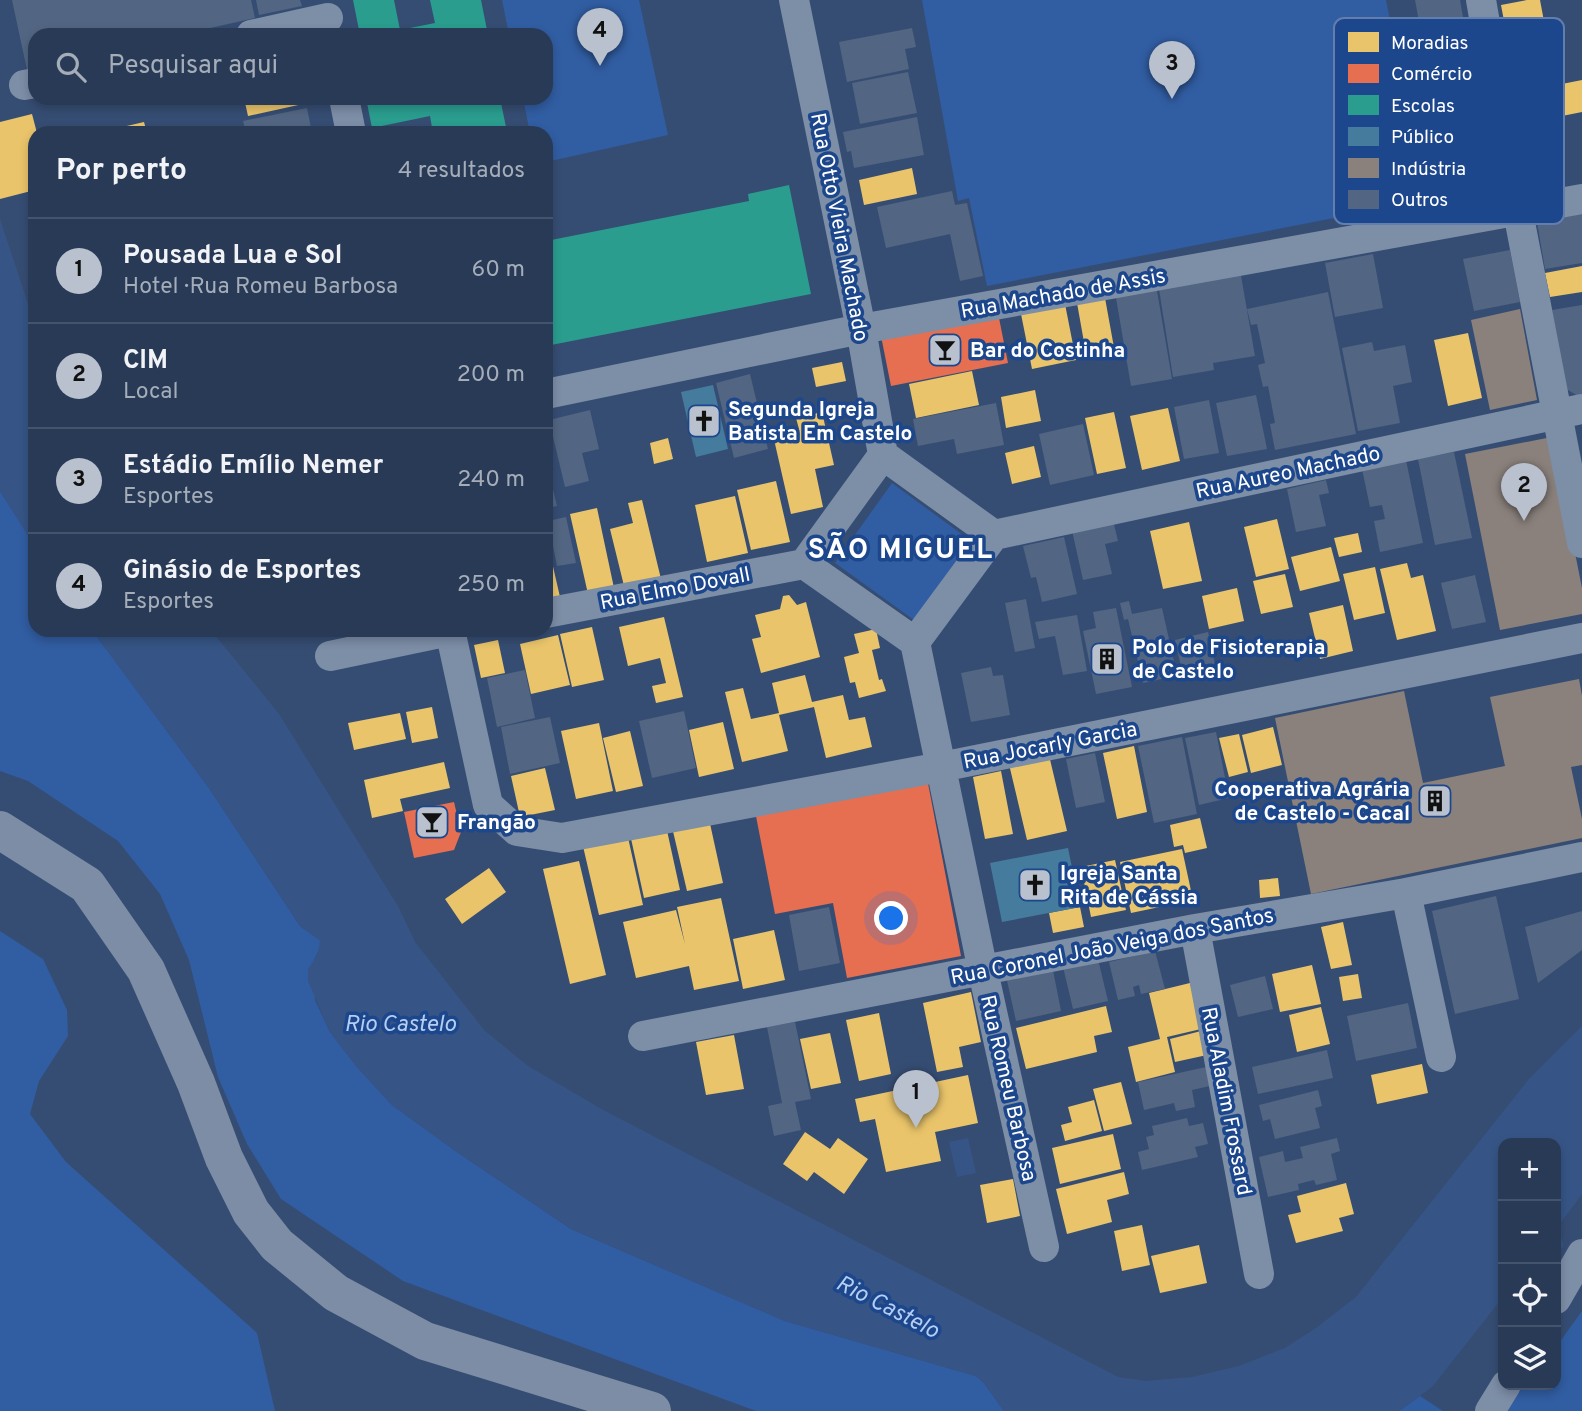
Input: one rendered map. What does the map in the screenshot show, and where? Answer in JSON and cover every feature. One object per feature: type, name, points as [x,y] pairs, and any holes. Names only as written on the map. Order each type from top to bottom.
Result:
[{"type":"main road","points":[[0,830],[87,885],[146,970],[196,1083],[224,1158],[251,1212],[277,1245],[336,1293],[425,1340],[652,1411]]},
{"type":"street","name":"Rua Otto Vieira Machado","points":[[794,0],[861,329],[883,455]]},
{"type":"street","points":[[1481,0],[1484,18]]},
{"type":"street","points":[[283,28],[328,18]]},
{"type":"street","points":[[345,105],[350,126]]},
{"type":"street","name":"Rua Machado de Assis","points":[[1564,203],[1582,199]]},
{"type":"street","name":"Rua Machado de Assis","points":[[553,393],[861,329],[1451,224]]},
{"type":"street","points":[[1521,224],[1569,412],[1582,543]]},
{"type":"street","name":"Rua Aureo Machado","points":[[994,535],[1569,412]]},
{"type":"street","points":[[883,455],[994,535],[915,642],[804,564],[883,455]]},
{"type":"street","name":"Rua Elmo Dovall","points":[[553,612],[804,564]]},
{"type":"street","points":[[330,656],[418,637]]},
{"type":"street","name":"Rua Jocarly Garcia","points":[[452,637],[488,804],[517,831],[562,838],[941,767],[1582,638]]},
{"type":"street","name":"Rua Romeu Barbosa","points":[[915,642],[983,971],[1044,1247]]},
{"type":"street","name":"Rua Coronel João Veiga dos Santos","points":[[643,1036],[1195,929],[1582,858]]},
{"type":"street","points":[[1406,892],[1441,1057]]},
{"type":"street","name":"Rua Aladim Frossard","points":[[1195,929],[1259,1274]]},
{"type":"street","points":[[1561,1290],[1582,1254]]},
{"type":"street","points":[[1490,1411],[1503,1390]]},
{"type":"shaded area","points":[[502,0],[639,0],[668,135],[553,160],[553,126],[529,126],[524,105],[553,105],[553,28],[508,28]]},
{"type":"shaded area","points":[[922,0],[1386,0],[1390,18],[1334,18],[1334,218],[987,286],[969,198],[958,201]]},
{"type":"shaded area","points":[[892,483],[971,541],[914,620],[835,563]]},
{"type":"shaded area","points":[[0,491],[28,535],[28,637],[97,637],[209,788],[300,926],[320,940],[321,946],[314,960],[315,1000],[330,1032],[392,1105],[571,1229],[785,1321],[976,1376],[1004,1411],[756,1411],[403,1281],[281,1199],[247,1144],[218,1077],[189,960],[160,894],[118,841],[28,781],[0,771]]},
{"type":"shaded area","points":[[0,931],[43,959],[67,1010],[68,1036],[39,1081],[30,1114],[66,1162],[257,1333],[275,1411],[0,1411]]},
{"type":"shaded area","points":[[1582,1311],[1582,1411],[1503,1411],[1521,1390],[1561,1390],[1561,1340]]},
{"type":"shaded area","points":[[1420,1396],[1443,1411],[1399,1411]]},
{"type":"water","points":[[0,219],[28,304],[28,535],[0,491]]},
{"type":"water","name":"Rio Castelo","points":[[97,637],[217,637],[279,714],[399,908],[415,942],[485,1031],[528,1066],[605,1111],[1118,1377],[1146,1381],[1192,1377],[1239,1366],[1285,1348],[1316,1328],[1356,1297],[1529,1079],[1582,1026],[1582,1194],[1561,1222],[1561,1138],[1498,1138],[1498,1303],[1432,1387],[1399,1411],[1004,1411],[976,1376],[785,1321],[571,1229],[457,1152],[392,1105],[330,1032],[308,981],[308,969],[318,954],[320,940],[300,926],[209,788]]},
{"type":"water","points":[[968,1138],[976,1173],[957,1177],[949,1142]]},
{"type":"building: Moradias","points":[[1540,0],[1543,18],[1503,18],[1501,5]]},
{"type":"building: Moradias","points":[[1582,80],[1582,112],[1564,116],[1564,84]]},
{"type":"building: Moradias","points":[[246,105],[298,105],[248,116]]},
{"type":"building: Moradias","points":[[32,114],[35,126],[28,126],[28,192],[0,199],[0,122]]},
{"type":"building: Moradias","points":[[144,122],[145,126],[127,126]]},
{"type":"building: Moradias","points":[[912,168],[917,194],[864,205],[859,180]]},
{"type":"building: Moradias","points":[[1582,266],[1582,292],[1550,297],[1545,273]]},
{"type":"building: Moradias","points":[[1105,298],[1115,353],[1087,359],[1077,303]]},
{"type":"building: Moradias","points":[[1065,304],[1076,360],[1032,369],[1021,314]]},
{"type":"building: Moradias","points":[[1468,333],[1482,398],[1448,406],[1434,340]]},
{"type":"building: Moradias","points":[[842,362],[846,381],[816,387],[812,368]]},
{"type":"building: Moradias","points":[[972,371],[979,405],[916,418],[909,384]]},
{"type":"building: Moradias","points":[[1035,390],[1041,421],[1006,428],[1001,397]]},
{"type":"building: Moradias","points":[[1168,408],[1180,461],[1142,470],[1130,416]]},
{"type":"building: Moradias","points":[[822,412],[834,465],[815,469],[823,507],[791,514],[773,435],[799,429],[796,418]]},
{"type":"building: Moradias","points":[[1114,412],[1126,468],[1097,474],[1085,418]]},
{"type":"building: Moradias","points":[[668,438],[673,459],[654,464],[650,443]]},
{"type":"building: Moradias","points":[[1034,446],[1041,477],[1012,484],[1005,453]]},
{"type":"building: Moradias","points":[[776,481],[790,542],[751,550],[737,490]]},
{"type":"building: Moradias","points":[[735,496],[748,553],[707,562],[695,505]]},
{"type":"building: Moradias","points":[[642,500],[661,579],[626,594],[610,529],[633,523],[628,503]]},
{"type":"building: Moradias","points":[[597,508],[614,588],[588,594],[570,514]]},
{"type":"building: Moradias","points":[[1277,519],[1289,569],[1256,577],[1244,527]]},
{"type":"building: Moradias","points":[[1189,522],[1202,581],[1163,589],[1150,531]]},
{"type":"building: Moradias","points":[[1358,533],[1362,552],[1339,557],[1334,538]]},
{"type":"building: Moradias","points":[[1331,547],[1340,581],[1300,591],[1291,557]]},
{"type":"building: Moradias","points":[[1407,563],[1411,578],[1423,575],[1436,631],[1397,640],[1380,569]]},
{"type":"building: Moradias","points":[[553,566],[560,597],[553,598]]},
{"type":"building: Moradias","points":[[1375,567],[1385,613],[1354,620],[1343,574]]},
{"type":"building: Moradias","points":[[1285,574],[1293,607],[1261,614],[1253,581]]},
{"type":"building: Moradias","points":[[1237,588],[1244,621],[1209,629],[1202,596]]},
{"type":"building: Moradias","points":[[789,595],[797,605],[806,602],[820,657],[761,673],[752,639],[761,637],[755,615],[780,609],[783,596]]},
{"type":"building: Moradias","points":[[1343,605],[1353,651],[1320,659],[1309,613]]},
{"type":"building: Moradias","points":[[664,617],[683,697],[656,703],[652,686],[666,683],[660,658],[628,666],[619,627]]},
{"type":"building: Moradias","points":[[592,627],[604,680],[572,687],[560,634]]},
{"type":"building: Moradias","points":[[876,629],[880,648],[872,650],[879,680],[882,679],[886,691],[859,698],[855,682],[850,683],[844,657],[859,653],[854,634]]},
{"type":"building: Moradias","points":[[558,635],[570,685],[531,694],[520,644]]},
{"type":"building: Moradias","points":[[498,640],[505,673],[481,678],[474,645]]},
{"type":"building: Moradias","points":[[805,675],[812,702],[843,695],[849,720],[865,717],[872,747],[826,758],[814,707],[779,715],[788,751],[742,762],[725,692],[743,688],[751,719],[779,713],[772,683]]},
{"type":"building: Moradias","points":[[432,707],[438,738],[412,743],[406,712]]},
{"type":"building: Moradias","points":[[400,713],[406,739],[354,750],[348,723]]},
{"type":"building: Moradias","points":[[723,722],[734,769],[699,777],[689,730]]},
{"type":"building: Moradias","points":[[599,723],[613,791],[576,799],[561,731]]},
{"type":"building: Moradias","points":[[1273,727],[1282,765],[1251,773],[1242,735]]},
{"type":"building: Moradias","points":[[630,731],[643,786],[616,792],[603,738]]},
{"type":"building: Moradias","points":[[1239,734],[1248,772],[1229,777],[1219,738]]},
{"type":"building: Moradias","points":[[1134,746],[1147,812],[1117,819],[1103,753]]},
{"type":"building: Moradias","points":[[1048,751],[1067,831],[1027,840],[1008,760]]},
{"type":"building: Moradias","points":[[444,762],[450,788],[400,799],[403,811],[372,818],[364,780]]},
{"type":"building: Moradias","points":[[545,768],[555,810],[520,817],[511,776]]},
{"type":"building: Moradias","points":[[1001,771],[1013,834],[985,839],[973,777]]},
{"type":"building: Moradias","points":[[1200,818],[1207,848],[1185,853],[1183,845],[1174,847],[1170,825]]},
{"type":"building: Moradias","points":[[709,819],[723,883],[687,891],[672,827]]},
{"type":"building: Moradias","points":[[666,826],[680,890],[644,898],[630,834]]},
{"type":"building: Moradias","points":[[627,833],[643,905],[599,915],[582,842]]},
{"type":"building: Moradias","points":[[1182,849],[1193,900],[1131,913],[1120,862]]},
{"type":"building: Moradias","points":[[1115,860],[1126,910],[1091,917],[1081,867]]},
{"type":"building: Moradias","points":[[579,861],[606,975],[570,984],[543,869]]},
{"type":"building: Moradias","points":[[489,868],[506,892],[462,924],[445,899]]},
{"type":"building: Moradias","points":[[1278,878],[1280,896],[1260,898],[1259,880]]},
{"type":"building: Moradias","points":[[721,898],[739,981],[694,990],[689,966],[636,978],[623,922],[676,910],[685,944],[677,907]]},
{"type":"building: Moradias","points":[[1080,907],[1084,927],[1053,933],[1049,913]]},
{"type":"building: Moradias","points":[[1343,922],[1352,965],[1331,969],[1321,927]]},
{"type":"building: Moradias","points":[[774,930],[785,980],[743,989],[733,939]]},
{"type":"building: Moradias","points":[[1312,965],[1321,1004],[1280,1012],[1272,974]]},
{"type":"building: Moradias","points":[[1358,974],[1362,998],[1343,1001],[1339,977]]},
{"type":"building: Moradias","points":[[1190,983],[1201,1029],[1167,1037],[1175,1072],[1136,1082],[1128,1047],[1160,1039],[1149,993]]},
{"type":"building: Moradias","points":[[971,992],[981,1042],[959,1047],[963,1067],[937,1072],[923,1003]]},
{"type":"building: Moradias","points":[[1106,1006],[1112,1032],[1094,1036],[1097,1052],[1026,1069],[1016,1028]]},
{"type":"building: Moradias","points":[[1321,1007],[1330,1044],[1297,1052],[1289,1015]]},
{"type":"building: Moradias","points":[[879,1013],[891,1074],[859,1081],[846,1020]]},
{"type":"building: Moradias","points":[[1201,1031],[1207,1055],[1175,1062],[1170,1039]]},
{"type":"building: Moradias","points":[[830,1033],[841,1083],[811,1089],[800,1039]]},
{"type":"building: Moradias","points":[[734,1035],[744,1089],[706,1095],[696,1042]]},
{"type":"building: Moradias","points":[[1422,1064],[1428,1093],[1377,1104],[1371,1075]]},
{"type":"building: Moradias","points":[[968,1075],[978,1123],[935,1132],[941,1161],[886,1172],[875,1119],[860,1122],[855,1099]]},
{"type":"building: Moradias","points":[[1121,1082],[1132,1124],[1104,1131],[1093,1089]]},
{"type":"building: Moradias","points":[[1094,1100],[1102,1131],[1065,1141],[1061,1125],[1072,1122],[1068,1107]]},
{"type":"building: Moradias","points":[[805,1132],[830,1149],[838,1138],[868,1159],[844,1194],[814,1172],[807,1181],[783,1164]]},
{"type":"building: Moradias","points":[[1113,1134],[1121,1169],[1060,1184],[1052,1148]]},
{"type":"building: Moradias","points":[[1124,1172],[1129,1194],[1107,1200],[1112,1222],[1067,1234],[1056,1189]]},
{"type":"building: Moradias","points":[[1013,1179],[1020,1216],[987,1223],[980,1185]]},
{"type":"building: Moradias","points":[[1346,1183],[1354,1214],[1339,1218],[1343,1231],[1296,1243],[1288,1215],[1301,1212],[1297,1196]]},
{"type":"building: Moradias","points":[[1142,1225],[1150,1265],[1122,1271],[1114,1231]]},
{"type":"building: Moradias","points":[[1199,1245],[1207,1283],[1160,1293],[1151,1256]]},
{"type":"building: Comércio","name":"Bar do Costinha","points":[[998,313],[1008,363],[891,386],[881,336]]},
{"type":"building: Comércio","points":[[927,778],[961,956],[847,978],[833,903],[775,914],[755,811]]},
{"type":"building: Comércio","name":"Frangão","points":[[454,802],[461,832],[454,850],[414,858],[404,812]]},
{"type":"building: Escolas","points":[[353,0],[394,0],[400,28],[359,28]]},
{"type":"building: Escolas","points":[[430,0],[481,0],[487,28],[410,28],[435,23]]},
{"type":"building: Escolas","points":[[367,105],[501,105],[506,126],[432,126],[430,116],[372,126]]},
{"type":"building: Escolas","points":[[789,185],[811,294],[553,345],[553,240],[749,201],[748,194]]},
{"type":"building: Público","name":"Segunda Igreja Batista Em Castelo","points":[[713,385],[728,449],[696,457],[681,392]]},
{"type":"building: Público","name":"Igreja Santa Rita de Cássia","points":[[1068,848],[1080,907],[1002,922],[990,863]]},
{"type":"building: Indústria","points":[[1520,309],[1537,400],[1490,410],[1471,320]]},
{"type":"building: Indústria","points":[[1552,437],[1582,588],[1582,614],[1500,630],[1465,454]]},
{"type":"building: Indústria","name":"Cooperativa Agrária de Castelo - Cacal","points":[[1579,679],[1582,696],[1582,765],[1571,767],[1582,819],[1582,838],[1311,894],[1275,718],[1404,691],[1423,783],[1505,766],[1490,697]]},
{"type":"building: Outros","points":[[12,0],[251,0],[255,18],[210,28],[28,28],[27,70]]},
{"type":"building: Outros","points":[[256,0],[300,0],[302,6],[259,15]]},
{"type":"building: Outros","points":[[1415,0],[1460,0],[1463,18],[1418,18]]},
{"type":"building: Outros","points":[[912,28],[916,47],[905,49],[909,69],[847,82],[839,42]]},
{"type":"building: Outros","points":[[908,72],[917,113],[860,124],[852,83]]},
{"type":"building: Outros","points":[[307,108],[311,126],[244,126],[243,121]]},
{"type":"building: Outros","points":[[917,117],[924,155],[854,168],[843,132]]},
{"type":"building: Outros","points":[[952,191],[955,205],[967,203],[983,276],[960,281],[950,234],[886,248],[877,207]]},
{"type":"building: Outros","points":[[1582,214],[1582,263],[1545,269],[1537,224],[1564,224],[1564,217]]},
{"type":"building: Outros","points":[[1510,250],[1520,302],[1474,311],[1463,259]]},
{"type":"building: Outros","points":[[1373,254],[1383,308],[1335,317],[1325,263]]},
{"type":"building: Outros","points":[[1240,270],[1255,356],[1213,363],[1214,370],[1173,377],[1158,283]]},
{"type":"building: Outros","points":[[1156,285],[1172,379],[1131,386],[1115,292]]},
{"type":"building: Outros","points":[[1328,292],[1356,434],[1275,450],[1270,424],[1275,423],[1268,386],[1263,387],[1258,365],[1265,363],[1257,324],[1251,325],[1247,309]]},
{"type":"building: Outros","points":[[1582,305],[1582,395],[1578,396],[1566,389],[1552,310]]},
{"type":"building: Outros","points":[[1372,342],[1374,351],[1405,345],[1412,382],[1393,386],[1400,423],[1358,431],[1342,348]]},
{"type":"building: Outros","points":[[750,374],[768,449],[734,458],[716,383]]},
{"type":"building: Outros","points":[[1256,395],[1267,449],[1227,456],[1216,403]]},
{"type":"building: Outros","points":[[1209,400],[1219,453],[1184,459],[1174,407]]},
{"type":"building: Outros","points":[[996,403],[1004,445],[957,454],[954,439],[918,446],[913,419]]},
{"type":"building: Outros","points":[[590,410],[599,449],[582,453],[589,481],[565,487],[553,437],[553,419]]},
{"type":"building: Outros","points":[[1083,424],[1094,475],[1050,485],[1039,434]]},
{"type":"building: Outros","points":[[1454,452],[1472,538],[1435,545],[1418,459]]},
{"type":"building: Outros","points":[[1406,460],[1423,543],[1380,552],[1374,521],[1385,519],[1382,505],[1370,507],[1362,469]]},
{"type":"building: Outros","points":[[1326,480],[1329,493],[1319,495],[1326,526],[1296,532],[1287,489]]},
{"type":"building: Outros","points":[[553,489],[557,506],[553,507]]},
{"type":"building: Outros","points":[[1112,516],[1118,541],[1105,544],[1112,574],[1083,580],[1071,526]]},
{"type":"building: Outros","points":[[566,517],[576,563],[557,566],[553,546],[553,520]]},
{"type":"building: Outros","points":[[1064,537],[1077,594],[1042,602],[1036,577],[1031,578],[1023,546]]},
{"type":"building: Outros","points":[[1475,575],[1486,622],[1452,629],[1441,583]]},
{"type":"building: Outros","points":[[1026,599],[1035,648],[1015,652],[1005,603]]},
{"type":"building: Outros","points":[[1129,601],[1132,614],[1162,608],[1175,666],[1169,667],[1171,677],[1143,683],[1128,619],[1124,620],[1120,603]]},
{"type":"building: Outros","name":"Polo de Fisioterapia de Castelo","points":[[1116,608],[1132,687],[1096,694],[1083,631],[1096,628],[1093,612]]},
{"type":"building: Outros","points":[[1077,615],[1087,671],[1063,675],[1055,636],[1039,639],[1035,622]]},
{"type":"building: Outros","points":[[1208,632],[1217,673],[1184,680],[1175,640]]},
{"type":"building: Outros","points":[[991,667],[993,676],[1003,675],[1010,715],[971,722],[961,673]]},
{"type":"building: Outros","points":[[525,670],[535,718],[497,727],[487,678]]},
{"type":"building: Outros","points":[[684,711],[696,768],[652,778],[639,721]]},
{"type":"building: Outros","points":[[550,717],[560,763],[510,774],[501,727]]},
{"type":"building: Outros","points":[[1216,732],[1229,798],[1199,805],[1185,738]]},
{"type":"building: Outros","points":[[1182,737],[1197,814],[1154,823],[1138,746]]},
{"type":"building: Outros","points":[[1095,753],[1105,802],[1076,808],[1066,759]]},
{"type":"building: Outros","points":[[1496,896],[1519,999],[1455,1014],[1432,911]]},
{"type":"building: Outros","points":[[829,907],[840,963],[799,971],[789,915]]},
{"type":"building: Outros","points":[[1582,911],[1582,950],[1538,983],[1525,927]]},
{"type":"building: Outros","points":[[1155,951],[1165,989],[1141,994],[1139,985],[1133,987],[1135,996],[1118,1000],[1109,962]]},
{"type":"building: Outros","points":[[1098,959],[1108,1001],[1073,1009],[1063,967]]},
{"type":"building: Outros","points":[[1052,965],[1061,1011],[1016,1021],[1006,976]]},
{"type":"building: Outros","points":[[1265,976],[1273,1009],[1238,1017],[1230,985]]},
{"type":"building: Outros","points":[[1408,1003],[1417,1048],[1356,1061],[1347,1016]]},
{"type":"building: Outros","points":[[795,1022],[811,1099],[795,1102],[801,1130],[774,1136],[768,1106],[782,1103],[767,1027]]},
{"type":"building: Outros","points":[[1327,1050],[1333,1078],[1258,1094],[1252,1067]]},
{"type":"building: Outros","points":[[1206,1067],[1210,1086],[1192,1090],[1195,1107],[1176,1111],[1174,1103],[1144,1110],[1138,1082]]},
{"type":"building: Outros","points":[[1318,1090],[1322,1106],[1315,1108],[1320,1128],[1275,1139],[1270,1119],[1263,1121],[1259,1105]]},
{"type":"building: Outros","points":[[1187,1118],[1189,1126],[1203,1123],[1208,1144],[1195,1147],[1198,1157],[1142,1170],[1138,1152],[1149,1149],[1146,1137],[1154,1135],[1152,1126]]},
{"type":"building: Outros","points":[[1337,1138],[1340,1151],[1331,1154],[1337,1180],[1316,1185],[1314,1180],[1298,1184],[1299,1190],[1268,1197],[1259,1157],[1283,1151],[1285,1162],[1303,1158],[1300,1147]]},
{"type":"place","name":"Ginásio de Esportes","points":[[600,66]]},
{"type":"place","name":"Estádio Emílio Nemer","points":[[1172,99]]},
{"type":"place","name":"Bar do Costinha","points":[[945,350]]},
{"type":"place","name":"Segunda Igreja Batista Em Castelo","points":[[704,421]]},
{"type":"place","name":"CIM","points":[[1524,521]]},
{"type":"place","name":"Polo de Fisioterapia de Castelo","points":[[1107,659]]},
{"type":"place","name":"Cooperativa Agrária de Castelo - Cacal","points":[[1435,801]]},
{"type":"place","name":"Frangão","points":[[432,822]]},
{"type":"place","name":"Igreja Santa Rita de Cássia","points":[[1035,885]]},
{"type":"place","name":"Pousada Lua e Sol","points":[[916,1128]]},
{"type":"district","name":"SÃO MIGUEL","points":[[901,548]]}]
